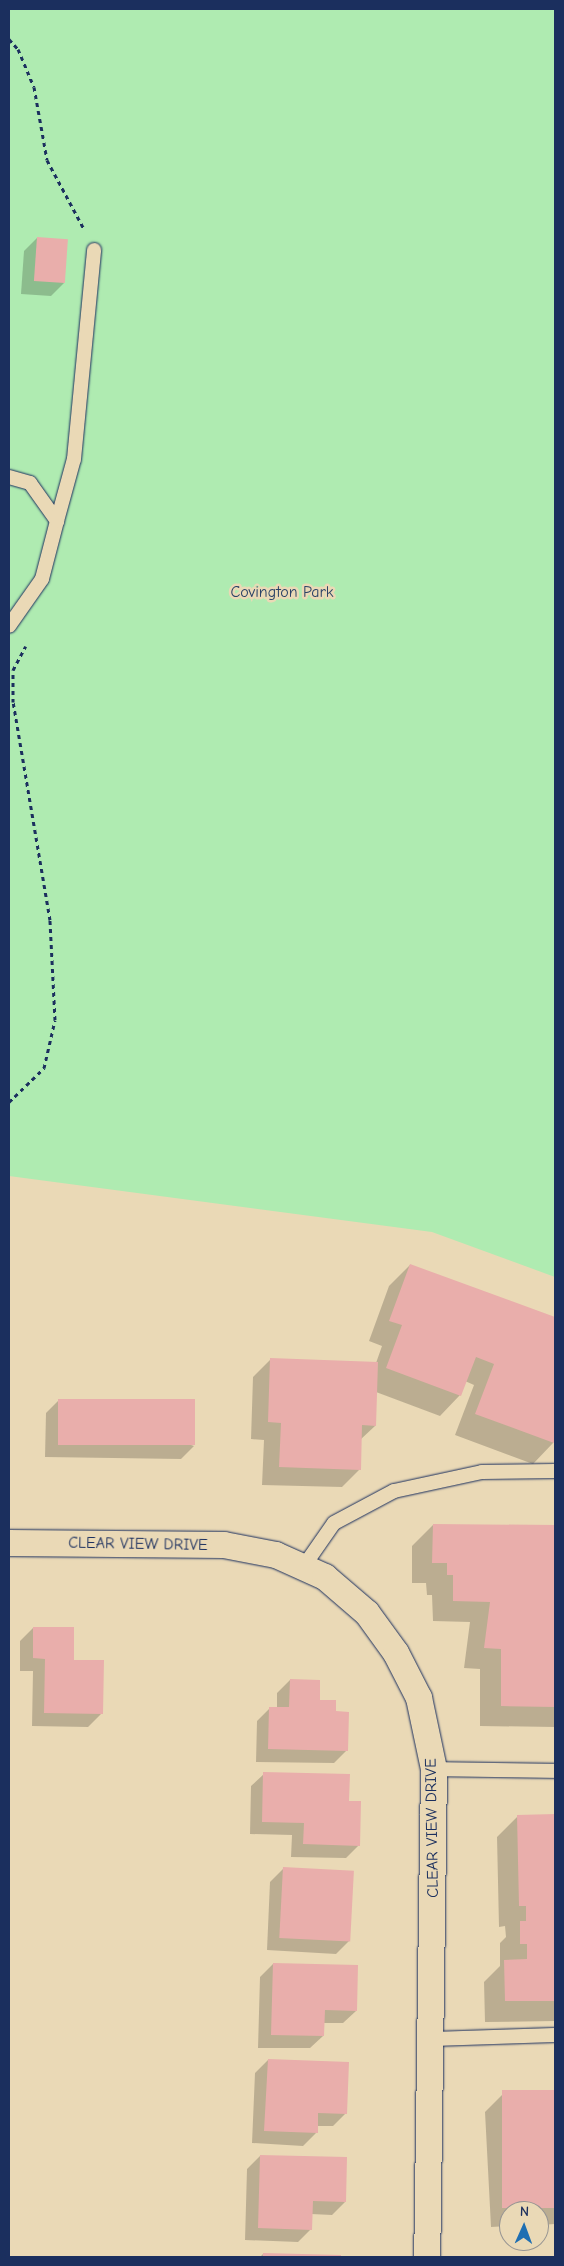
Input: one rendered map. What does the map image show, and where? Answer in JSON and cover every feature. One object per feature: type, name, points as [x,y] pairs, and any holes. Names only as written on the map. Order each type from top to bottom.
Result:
[{"type":"street","name":"CLEAR VIEW DRIVE","points":[[9,1543],[224,1545],[304,1566],[325,1577],[367,1613],[396,1653],[419,1698],[434,1769],[432,2039],[427,2257]]},
{"type":"lane","points":[[9,626],[42,579],[74,459],[94,250]]},
{"type":"lane","points":[[9,478],[30,483],[57,521]]},
{"type":"lane","points":[[304,1566],[334,1523],[394,1491],[482,1472],[555,1471]]},
{"type":"lane","points":[[434,1769],[555,1771]]},
{"type":"lane","points":[[432,2039],[555,2036]]},
{"type":"green space","name":"Covington Park","points":[[9,9],[555,9],[555,1277],[432,1232],[9,1176]]},
{"type":"building","points":[[37,237],[68,239],[65,283],[34,281]]},
{"type":"building","points":[[410,1264],[555,1317],[554,1443],[475,1414],[494,1364],[476,1357],[461,1396],[386,1368],[402,1325],[389,1321]]},
{"type":"building","points":[[270,1358],[378,1362],[376,1426],[362,1425],[361,1470],[279,1467],[281,1423],[268,1422]]},
{"type":"building","points":[[58,1399],[195,1399],[195,1445],[58,1445]]},
{"type":"building","points":[[433,1524],[555,1525],[555,1707],[501,1706],[501,1649],[484,1648],[490,1602],[453,1601],[453,1575],[447,1575],[447,1563],[432,1563]]},
{"type":"building","points":[[33,1627],[74,1627],[74,1660],[104,1660],[103,1714],[44,1713],[45,1659],[33,1658]]},
{"type":"building","points":[[290,1679],[320,1680],[320,1700],[336,1700],[336,1711],[349,1712],[348,1751],[268,1749],[269,1707],[289,1707]]},
{"type":"building","points":[[263,1772],[350,1774],[349,1801],[361,1801],[360,1846],[303,1844],[304,1823],[262,1822]]},
{"type":"building","points":[[555,1814],[555,2001],[505,2001],[504,1960],[527,1959],[527,1944],[520,1944],[520,1921],[526,1921],[526,1906],[519,1906],[517,1815]]},
{"type":"building","points":[[283,1867],[354,1871],[350,1942],[279,1938]]},
{"type":"building","points":[[273,1963],[358,1965],[357,2011],[325,2010],[324,2036],[271,2035]]},
{"type":"building","points":[[268,2059],[349,2062],[347,2114],[318,2113],[318,2133],[264,2131]]},
{"type":"building","points":[[502,2090],[555,2090],[555,2208],[549,2208],[549,2201],[502,2201]]},
{"type":"building","points":[[260,2155],[347,2157],[346,2202],[313,2201],[312,2230],[258,2228]]},
{"type":"building","points":[[263,2253],[341,2255],[341,2257],[263,2257]]}]
